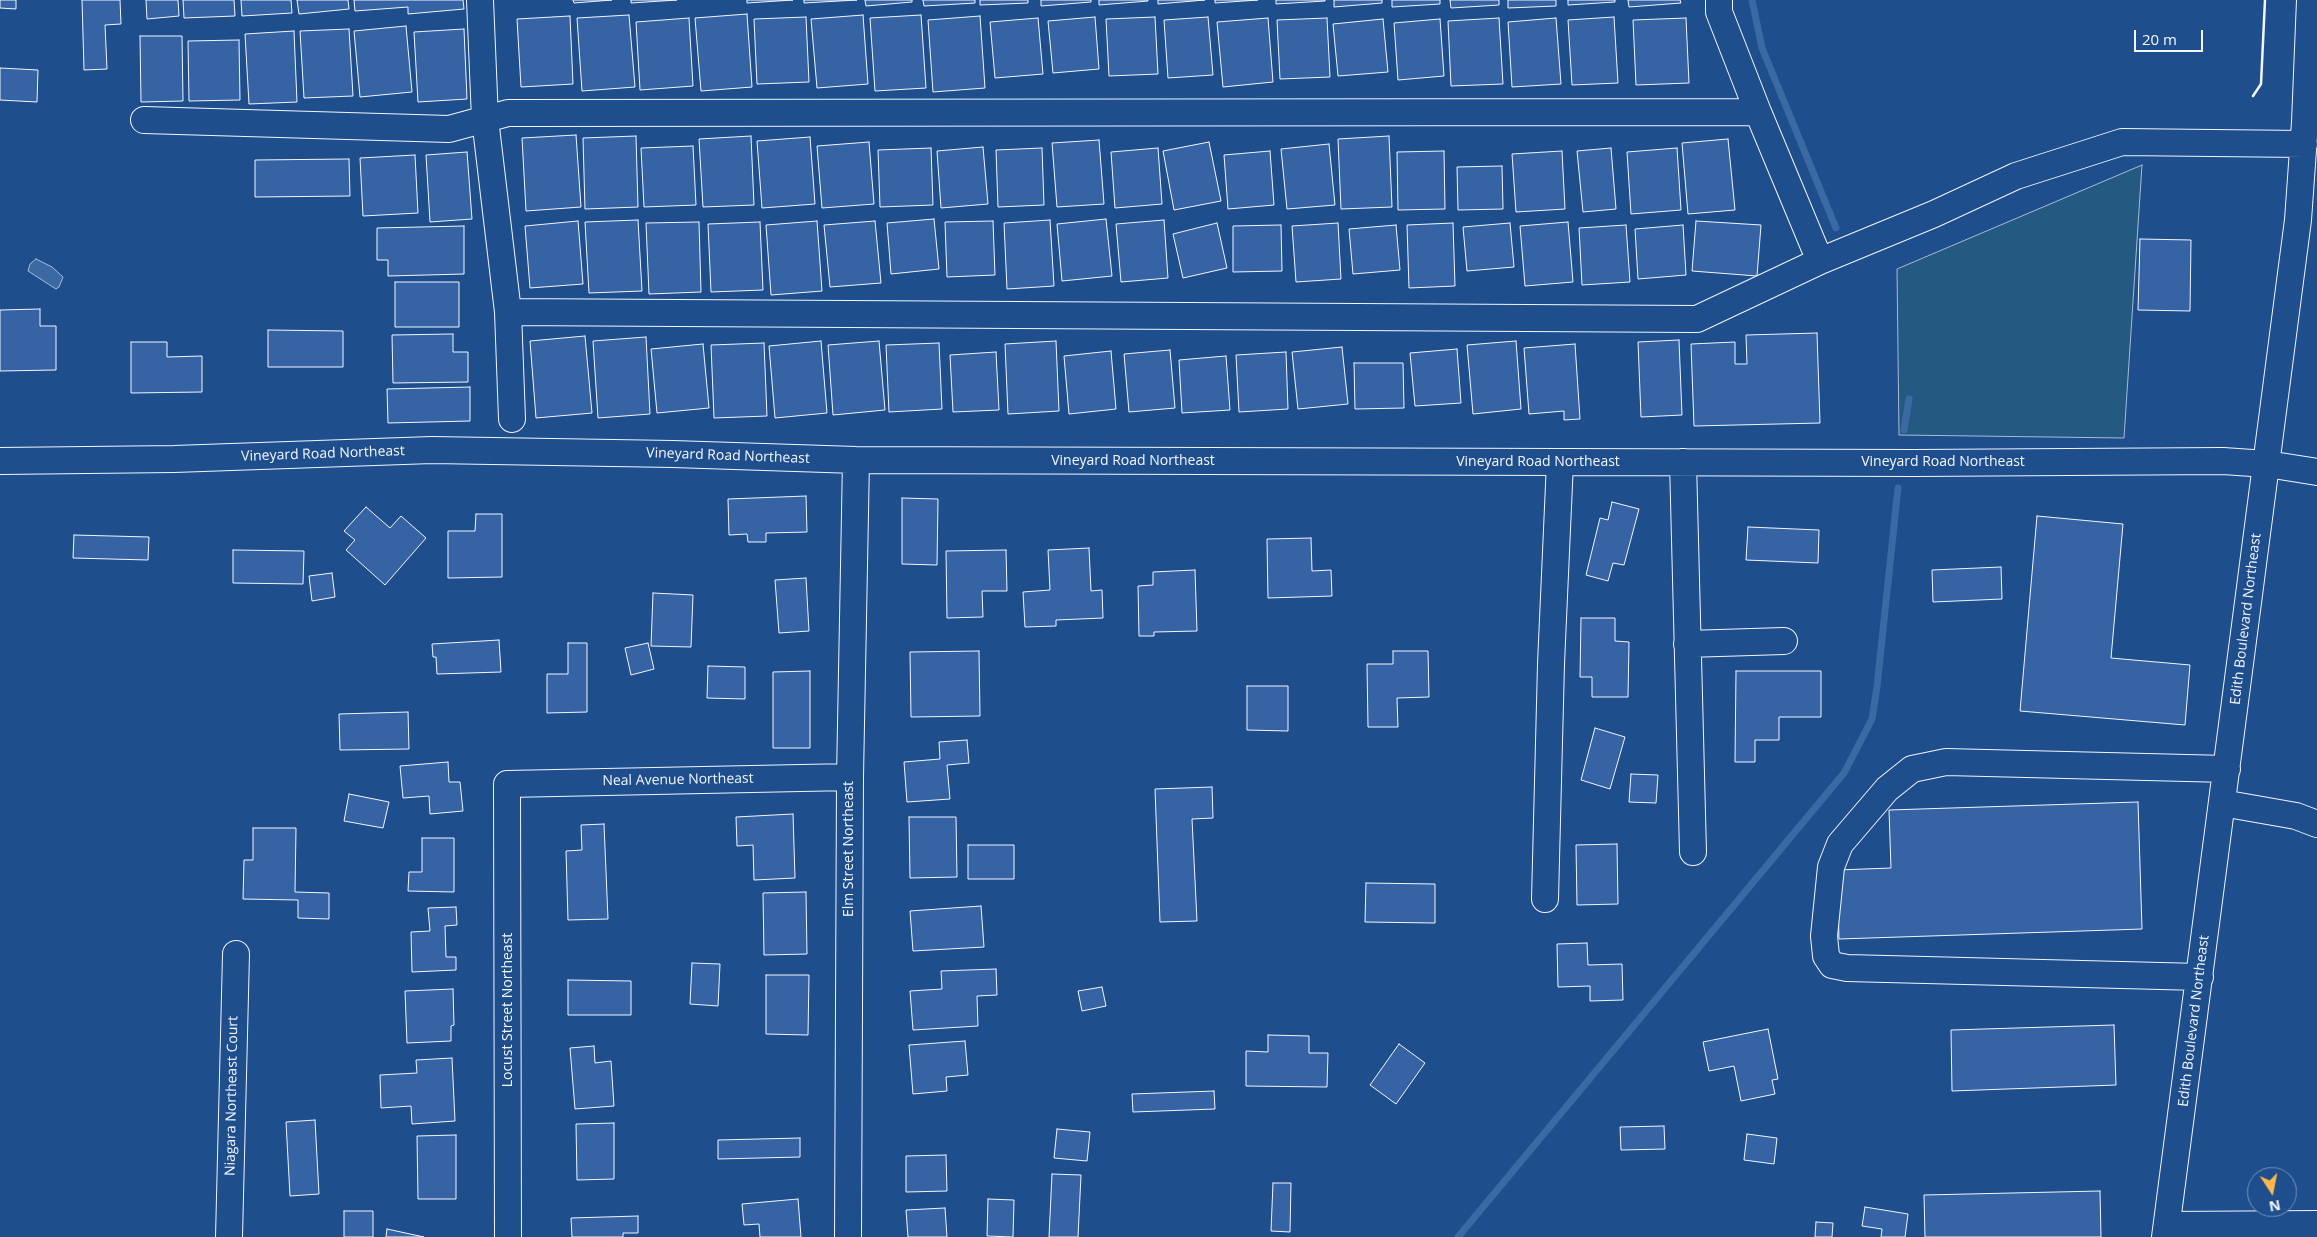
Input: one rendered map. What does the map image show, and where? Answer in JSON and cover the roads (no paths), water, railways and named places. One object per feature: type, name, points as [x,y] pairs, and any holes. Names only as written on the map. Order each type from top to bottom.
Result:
[{"type":"street","points":[[480,0],[485,119],[508,312],[512,419]]},
{"type":"street","points":[[1719,0],[1719,12],[1820,261]]},
{"type":"street","name":"Edith Boulevard Northeast","points":[[2166,1231],[2298,220],[2304,144],[2310,0]]},
{"type":"street","points":[[144,120],[449,129],[508,112],[1758,112]]},
{"type":"street","points":[[508,312],[1697,319],[1820,261],[1934,214],[2016,176],[2122,142],[2304,144]]},
{"type":"street","name":"Vineyard Road Northeast","points":[[0,461],[164,459],[432,450],[673,454],[856,460],[2223,461],[2267,464],[2317,472]]},
{"type":"street","name":"Elm Street Northeast","points":[[848,1237],[850,777],[856,460]]},
{"type":"street","points":[[1546,899],[1551,664],[1560,462]]},
{"type":"street","points":[[1683,462],[1693,852]]},
{"type":"street","points":[[1687,644],[1784,641]]},
{"type":"street","points":[[2200,976],[1847,968],[1832,965],[1826,956],[1824,936],[1831,867],[1840,844],[1886,789],[1912,769],[1946,762],[2227,769]]},
{"type":"street","name":"Neal Avenue Northeast","points":[[507,784],[850,777]]},
{"type":"street","name":"Locust Street Northeast","points":[[507,784],[508,1237]]},
{"type":"street","points":[[2222,803],[2310,819]]},
{"type":"street","name":"Niagara Northeast Court","points":[[228,1237],[236,954]]},
{"type":"street","points":[[2166,1231],[2317,1224]]},
{"type":"waterway","points":[[1752,0],[1762,48],[1836,228]]},
{"type":"waterway","points":[[1904,430],[1909,399]]},
{"type":"waterway","points":[[1458,1237],[1844,773],[1872,719],[1898,488]]}]
